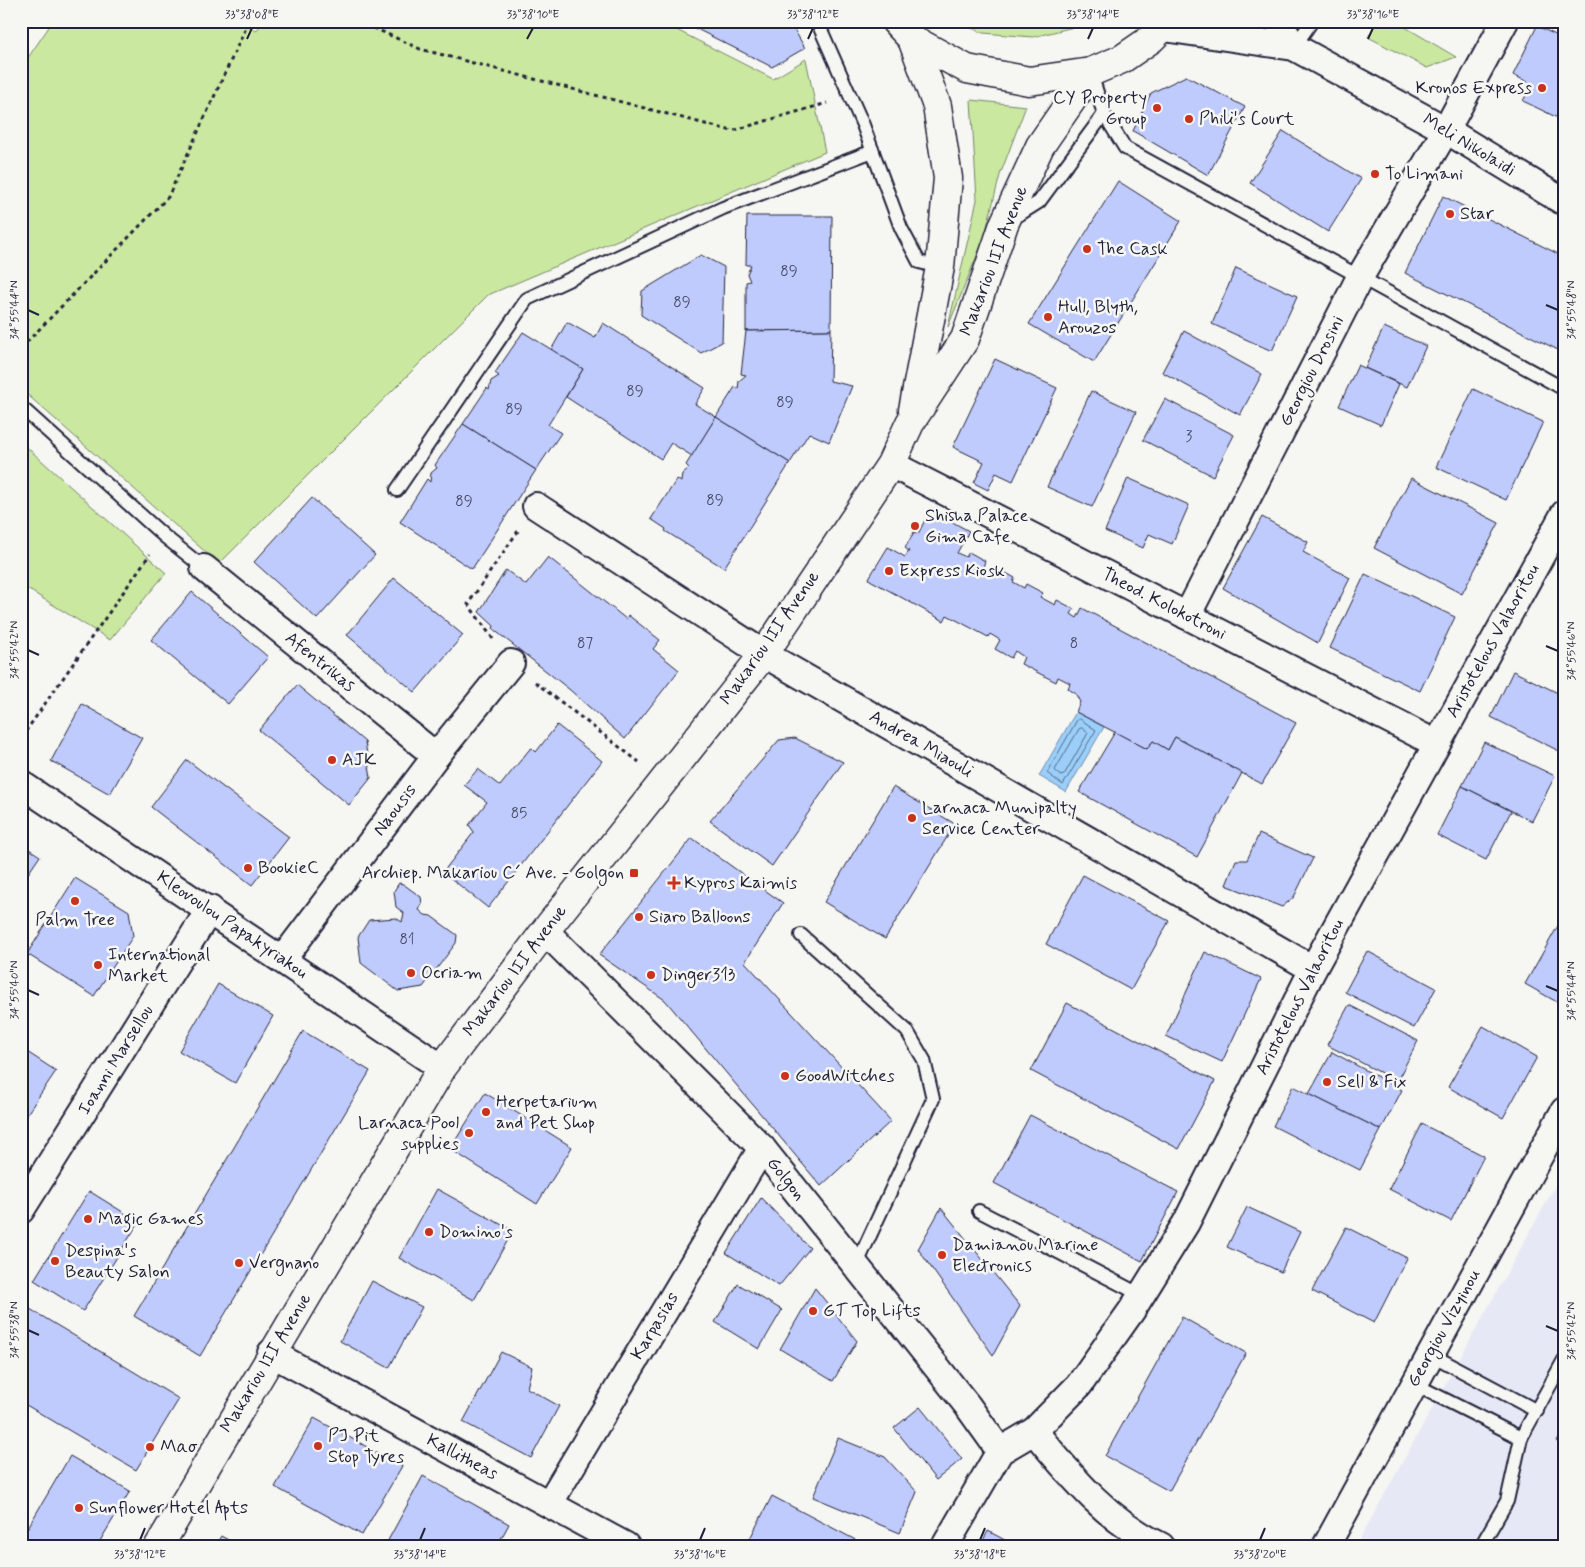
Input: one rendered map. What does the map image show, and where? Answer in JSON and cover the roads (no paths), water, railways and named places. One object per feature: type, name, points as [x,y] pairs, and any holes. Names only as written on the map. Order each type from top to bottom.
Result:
[{"type":"main road","points":[[904,30],[967,69],[1029,81],[1091,72],[1122,58],[1167,24]]},
{"type":"main road","name":"Makariou III Avenue","points":[[904,30],[937,106],[948,178],[940,267],[910,424]]},
{"type":"main road","name":"Makariou III Avenue","points":[[159,1546],[271,1353],[442,1068],[545,931],[764,654],[891,464],[910,424],[965,339],[1004,224],[1040,146],[1091,72]]},
{"type":"street","points":[[1278,21],[1294,48]]},
{"type":"street","name":"Georgiou Drosini","points":[[1187,616],[1360,277],[1446,130],[1505,21]]},
{"type":"street","name":"Meli Nikolaidi","points":[[1167,24],[1294,48],[1446,130],[1564,202]]},
{"type":"street","name":"Theod. Kolokotroni","points":[[891,464],[1437,744]]},
{"type":"street","name":"Andrea Miaouli","points":[[536,506],[764,654],[1313,969]]},
{"type":"street","name":"Aristotelous Valaoritou","points":[[1000,1451],[1034,1431],[1079,1385],[1141,1295],[1186,1223],[1313,969],[1564,514]]},
{"type":"street","name":"Afentrikas","points":[[204,568],[436,756]]},
{"type":"street","name":"Naousis","points":[[282,960],[436,756],[511,663]]},
{"type":"street","name":"Kleovoulou Papakyriakou","points":[[21,784],[442,1068]]},
{"type":"street","name":"Ioanni Marsellou","points":[[21,1210],[210,910]]},
{"type":"street","name":"Golgon","points":[[545,931],[762,1148],[967,1405],[1000,1451]]},
{"type":"street","name":"Georgiou Vizyinou","points":[[1326,1546],[1564,1111]]},
{"type":"street","name":"Karpasias","points":[[548,1504],[762,1148]]},
{"type":"street","name":"Kallitheas","points":[[271,1353],[626,1546]]},
{"type":"street","points":[[1034,1431],[1081,1488],[1140,1536],[1161,1546]]},
{"type":"street","points":[[945,1546],[1000,1451]]},
{"type":"lane","points":[[817,21],[851,96],[901,228],[919,262],[940,267]]},
{"type":"lane","points":[[1294,48],[1312,21]]},
{"type":"lane","points":[[1091,72],[1104,114],[1125,148],[1564,389]]},
{"type":"lane","points":[[1004,224],[1039,202],[1104,114]]},
{"type":"lane","points":[[397,490],[527,299],[723,208],[873,151]]},
{"type":"lane","points":[[21,407],[164,536],[204,568]]},
{"type":"lane","points":[[801,935],[907,1031],[924,1060],[933,1099],[856,1266]]},
{"type":"lane","points":[[979,1211],[1141,1295]]},
{"type":"lane","points":[[1430,1354],[1537,1412]]},
{"type":"lane","points":[[1481,1546],[1507,1500],[1521,1438],[1564,1360]]},
{"type":"lane","points":[[1414,1384],[1521,1438]]},
{"type":"water","points":[[1076,712],[1104,727],[1066,792],[1039,776]]},
{"type":"place","name":"Kronos Express","points":[[1542,88]]},
{"type":"place","name":"CY Property Group","points":[[1157,108]]},
{"type":"place","name":"Phili's Court","points":[[1189,119]]},
{"type":"place","name":"To Limani","points":[[1375,174]]},
{"type":"place","name":"Star","points":[[1450,214]]},
{"type":"place","name":"The Cask","points":[[1087,249]]},
{"type":"place","name":"Hull, Blyth, Arouzos","points":[[1048,317]]},
{"type":"place","name":"Shisha Palace Gima Cafe","points":[[915,526]]},
{"type":"place","name":"Express Kiosk","points":[[889,571]]},
{"type":"place","name":"AJK","points":[[332,760]]},
{"type":"place","name":"Larnaca Munipalty Service Center","points":[[912,818]]},
{"type":"place","name":"BookieC","points":[[248,868]]},
{"type":"place","name":"Archiep. Makariou C´ Ave. - Golgon","points":[[634,873]]},
{"type":"place","name":"Kypros Kaimis","points":[[674,883]]},
{"type":"place","name":"Palm Tree","points":[[75,901]]},
{"type":"place","name":"Siaro Balloons","points":[[639,917]]},
{"type":"place","name":"International Market","points":[[98,965]]},
{"type":"place","name":"Ocriam","points":[[411,973]]},
{"type":"place","name":"Dinger313","points":[[651,975]]},
{"type":"place","name":"GoodWitches","points":[[785,1076]]},
{"type":"place","name":"Sell & Fix","points":[[1327,1082]]},
{"type":"place","name":"Herpetarium and Pet Shop","points":[[486,1112]]},
{"type":"place","name":"Larnaca Pool supplies","points":[[469,1133]]},
{"type":"place","name":"Magic Games","points":[[88,1219]]},
{"type":"place","name":"Domino's","points":[[429,1232]]},
{"type":"place","name":"Damianou Marine Electronics","points":[[942,1255]]},
{"type":"place","name":"Despina's Beauty Salon","points":[[55,1261]]},
{"type":"place","name":"Vergnano","points":[[239,1263]]},
{"type":"place","name":"GT Top Lifts","points":[[813,1311]]},
{"type":"place","name":"PJ Pit Stop Tyres","points":[[318,1446]]},
{"type":"place","name":"Μασ","points":[[150,1447]]},
{"type":"place","name":"Sunflower Hotel Apts","points":[[79,1508]]}]
